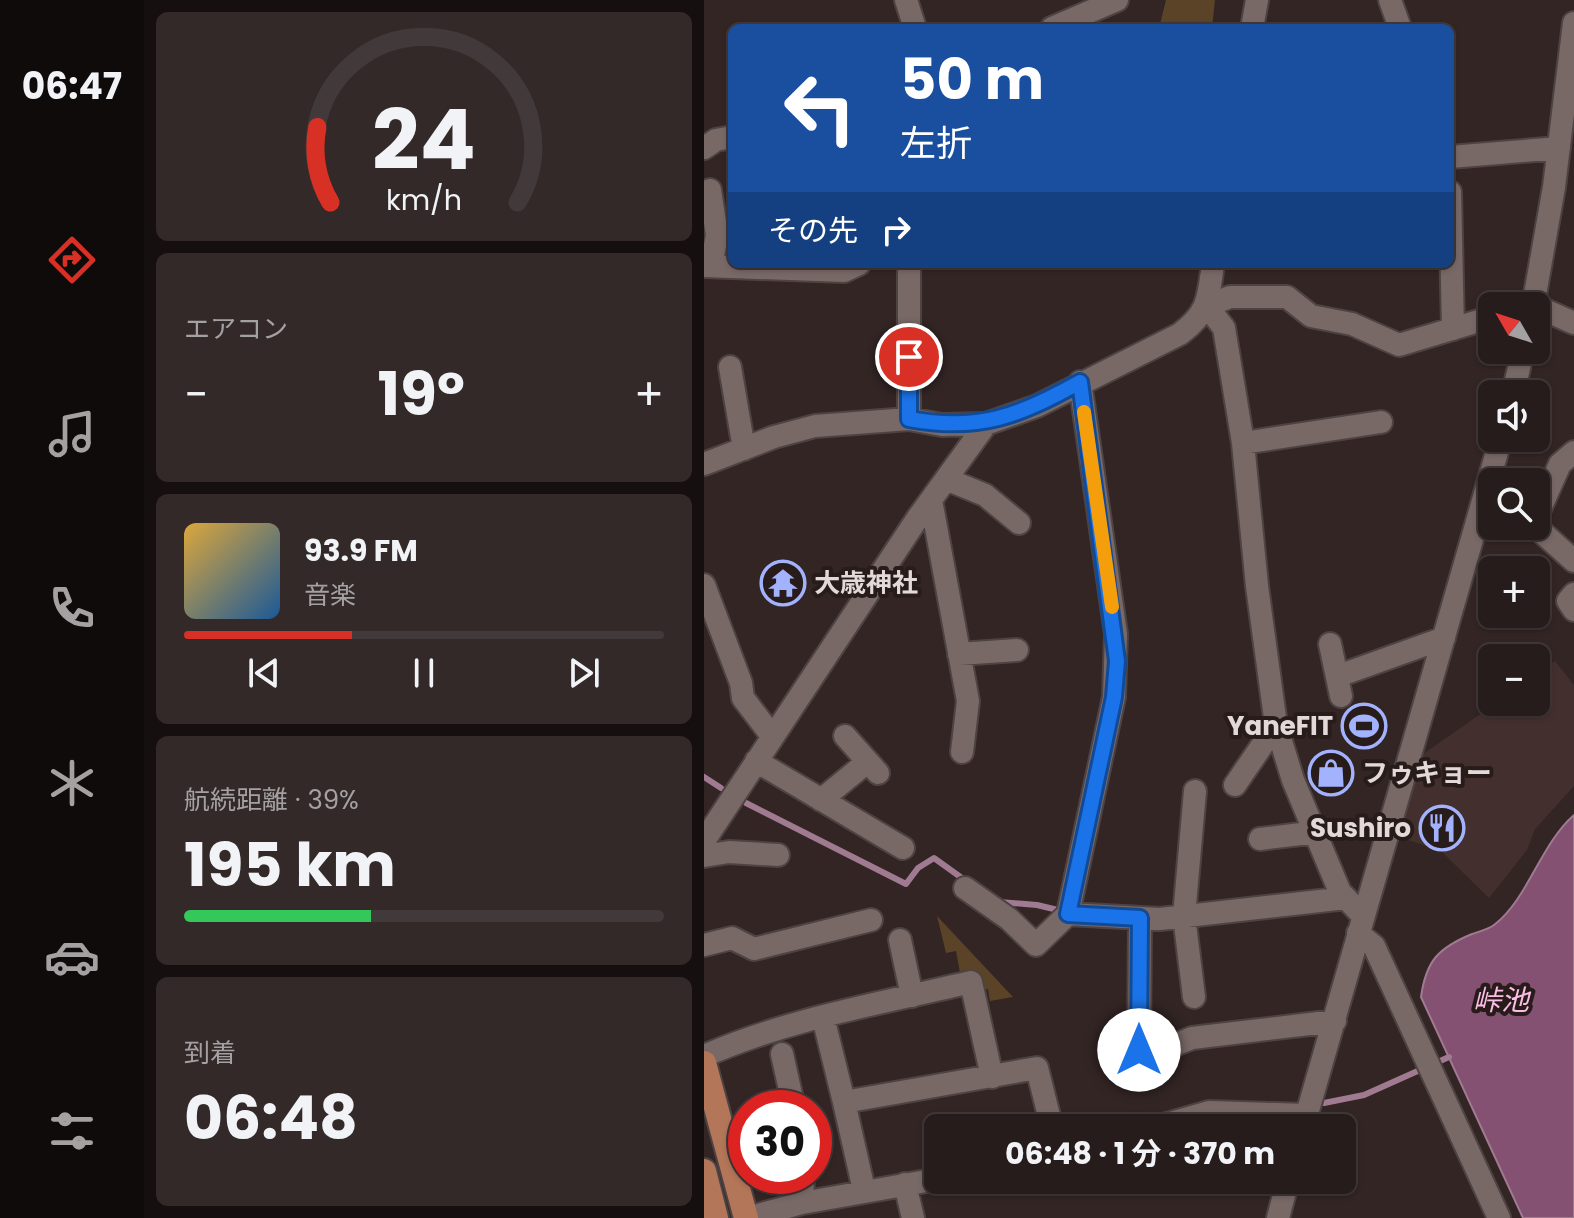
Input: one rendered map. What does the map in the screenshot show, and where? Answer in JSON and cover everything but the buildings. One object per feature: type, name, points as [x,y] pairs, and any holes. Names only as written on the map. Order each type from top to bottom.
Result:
[{"type":"main road","points":[[704,1063],[746,1218]]},
{"type":"main road","points":[[704,1171],[716,1218]]},
{"type":"street","points":[[906,0],[914,24]]},
{"type":"street","points":[[1057,24],[1075,9],[1117,0]]},
{"type":"street","points":[[1253,24],[1257,0]]},
{"type":"street","points":[[1390,0],[1399,24]]},
{"type":"street","points":[[1534,292],[1559,148],[1574,23]]},
{"type":"street","points":[[1454,157],[1559,148]]},
{"type":"street","points":[[710,190],[717,235],[707,266],[728,267]]},
{"type":"street","points":[[762,268],[844,271],[850,268]]},
{"type":"street","points":[[909,268],[909,419]]},
{"type":"street","points":[[704,464],[815,426],[909,419],[942,425],[986,424],[1037,406],[1180,334],[1196,322],[1207,306],[1212,268]]},
{"type":"street","points":[[1452,268],[1453,329]]},
{"type":"street","points":[[1207,306],[1230,297],[1287,297],[1311,316],[1352,324],[1399,345],[1478,321]]},
{"type":"street","points":[[1207,306],[1224,328],[1243,443],[1276,725],[1293,780],[1346,898],[1374,946],[1499,1218]]},
{"type":"street","points":[[1550,313],[1574,323]]},
{"type":"street","points":[[730,367],[744,449]]},
{"type":"street","points":[[965,888],[995,917],[1036,945],[1068,914],[1114,697],[1117,661],[1080,382]]},
{"type":"street","points":[[704,841],[931,500],[986,424]]},
{"type":"street","points":[[1243,443],[1324,438],[1371,429]]},
{"type":"street","points":[[1550,482],[1560,457]]},
{"type":"street","points":[[946,479],[985,495],[1019,523]]},
{"type":"street","points":[[931,500],[968,701],[962,752]]},
{"type":"street","points":[[1307,1114],[1444,638],[1478,535]]},
{"type":"street","points":[[1550,539],[1574,561]]},
{"type":"street","points":[[704,585],[734,700],[772,736]]},
{"type":"street","points":[[1574,594],[1568,601],[1574,610]]},
{"type":"street","points":[[1330,644],[1340,686],[1444,638]]},
{"type":"street","points":[[959,654],[1017,650]]},
{"type":"street","points":[[1235,785],[1276,725]]},
{"type":"street","points":[[821,800],[872,768],[845,736]]},
{"type":"street","points":[[756,761],[821,800],[880,844],[903,848]]},
{"type":"street","points":[[1194,997],[1184,916],[1184,825],[1195,791]]},
{"type":"street","points":[[1260,839],[1317,832]]},
{"type":"street","points":[[704,856],[729,852],[778,855]]},
{"type":"street","points":[[1068,914],[1140,918],[1184,916],[1346,898]]},
{"type":"street","points":[[1140,918],[1139,1050],[1172,1046],[1192,1038],[1335,1021]]},
{"type":"street","points":[[704,945],[732,938],[754,949],[871,920]]},
{"type":"street","points":[[900,940],[912,996]]},
{"type":"street","points":[[704,1056],[734,1043],[823,1017],[971,982],[992,1077]]},
{"type":"street","points":[[823,1017],[864,1190]]},
{"type":"street","points":[[782,1054],[790,1090]]},
{"type":"street","points":[[844,1102],[1037,1068],[1048,1114]]},
{"type":"street","points":[[1202,1114],[1228,1114]]},
{"type":"street","points":[[746,1218],[864,1190],[924,1181]]},
{"type":"street","points":[[905,1184],[913,1218]]},
{"type":"street","points":[[802,1194],[802,1203]]},
{"type":"street","points":[[1278,1218],[1284,1194]]},
{"type":"shaded area","points":[[1166,0],[1215,0],[1212,24],[1160,24]]},
{"type":"shaded area","points":[[1555,661],[1574,685],[1574,786],[1535,829],[1527,850],[1489,898],[1441,851],[1399,837],[1423,754],[1478,716],[1550,716],[1550,664]]},
{"type":"shaded area","points":[[937,916],[1013,997],[990,1001],[988,989],[980,990],[961,978],[956,951],[946,953]]},
{"type":"water","name":"峠池","points":[[1574,815],[1574,1218],[1523,1218],[1421,997],[1426,974],[1436,957],[1460,939],[1492,926],[1506,914],[1552,841]]},
{"type":"waterway","points":[[704,777],[721,788]]},
{"type":"waterway","points":[[746,803],[906,884],[918,868],[934,858],[966,881]]},
{"type":"waterway","points":[[999,902],[1037,905],[1062,911]]},
{"type":"waterway","points":[[1324,1103],[1364,1095],[1449,1057]]},
{"type":"slow traffic","points":[[1084,412],[1112,607]]},
{"type":"place","name":"大歳神社","points":[[783,583]]},
{"type":"place","name":"YaneFIT","points":[[1364,726]]},
{"type":"place","name":"フゥキョー","points":[[1331,773]]},
{"type":"place","name":"Sushiro","points":[[1442,828]]},
{"type":"route","points":[[909,357],[909,419],[942,425],[986,424],[1037,406],[1080,382],[1116,634],[1117,661],[1114,697],[1068,914],[1140,918],[1139,1050]]}]
